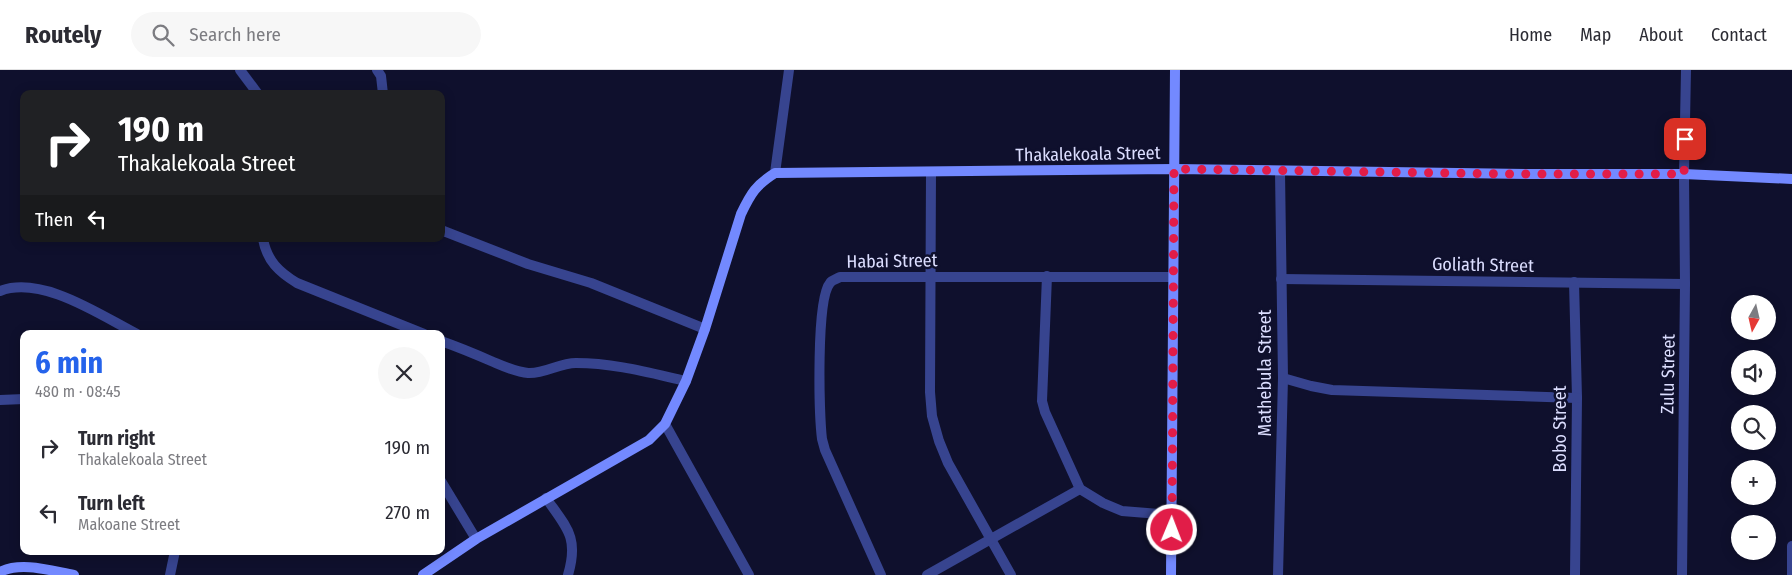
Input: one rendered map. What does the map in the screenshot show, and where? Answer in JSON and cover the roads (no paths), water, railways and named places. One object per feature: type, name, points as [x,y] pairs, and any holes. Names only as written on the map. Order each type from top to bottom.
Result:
[{"type":"street","points":[[240,70],[255,90]]},
{"type":"street","points":[[377,70],[381,76],[383,90]]},
{"type":"street","points":[[423,575],[476,539],[649,440],[665,424],[686,381],[748,198],[759,183],[775,173],[789,70]]},
{"type":"street","points":[[1171,575],[1175,70]]},
{"type":"street","name":"Zulu Street","points":[[1682,575],[1686,70]]},
{"type":"street","name":"Thakalekoala Street","points":[[775,173],[1174,169],[1280,172],[1684,174],[1792,179]]},
{"type":"street","points":[[931,172],[930,392],[932,416],[948,463],[1011,575]]},
{"type":"street","name":"Mathebula Street","points":[[1278,575],[1283,378],[1280,172]]},
{"type":"street","points":[[445,232],[528,264],[591,283],[705,328]]},
{"type":"street","points":[[264,242],[272,264],[297,283],[414,330]]},
{"type":"street","points":[[1047,276],[1042,400],[1045,412],[1080,489],[1103,503],[1122,511],[1172,515]]},
{"type":"street","name":"Habai Street","points":[[881,575],[824,450],[822,439],[820,340],[823,303],[830,282],[840,277],[1173,277]]},
{"type":"street","name":"Goliath Street","points":[[1281,279],[1685,284]]},
{"type":"street","name":"Bobo Street","points":[[1574,282],[1577,398],[1575,575]]},
{"type":"street","points":[[0,291],[8,288],[47,291],[70,299],[129,330]]},
{"type":"street","points":[[445,343],[512,370],[527,373],[542,372],[574,363],[600,364],[625,367],[686,381]]},
{"type":"street","points":[[1283,378],[1332,390],[1577,398]]},
{"type":"street","points":[[0,400],[20,399]]},
{"type":"street","points":[[665,424],[749,575]]},
{"type":"street","points":[[445,488],[476,539]]},
{"type":"street","points":[[926,575],[1080,489]]},
{"type":"street","points":[[546,498],[570,532],[573,545],[568,575]]},
{"type":"street","points":[[1792,546],[1792,575]]},
{"type":"street","points":[[170,575],[174,555]]},
{"type":"street","points":[[1,570],[14,567],[29,567],[74,575]]}]
